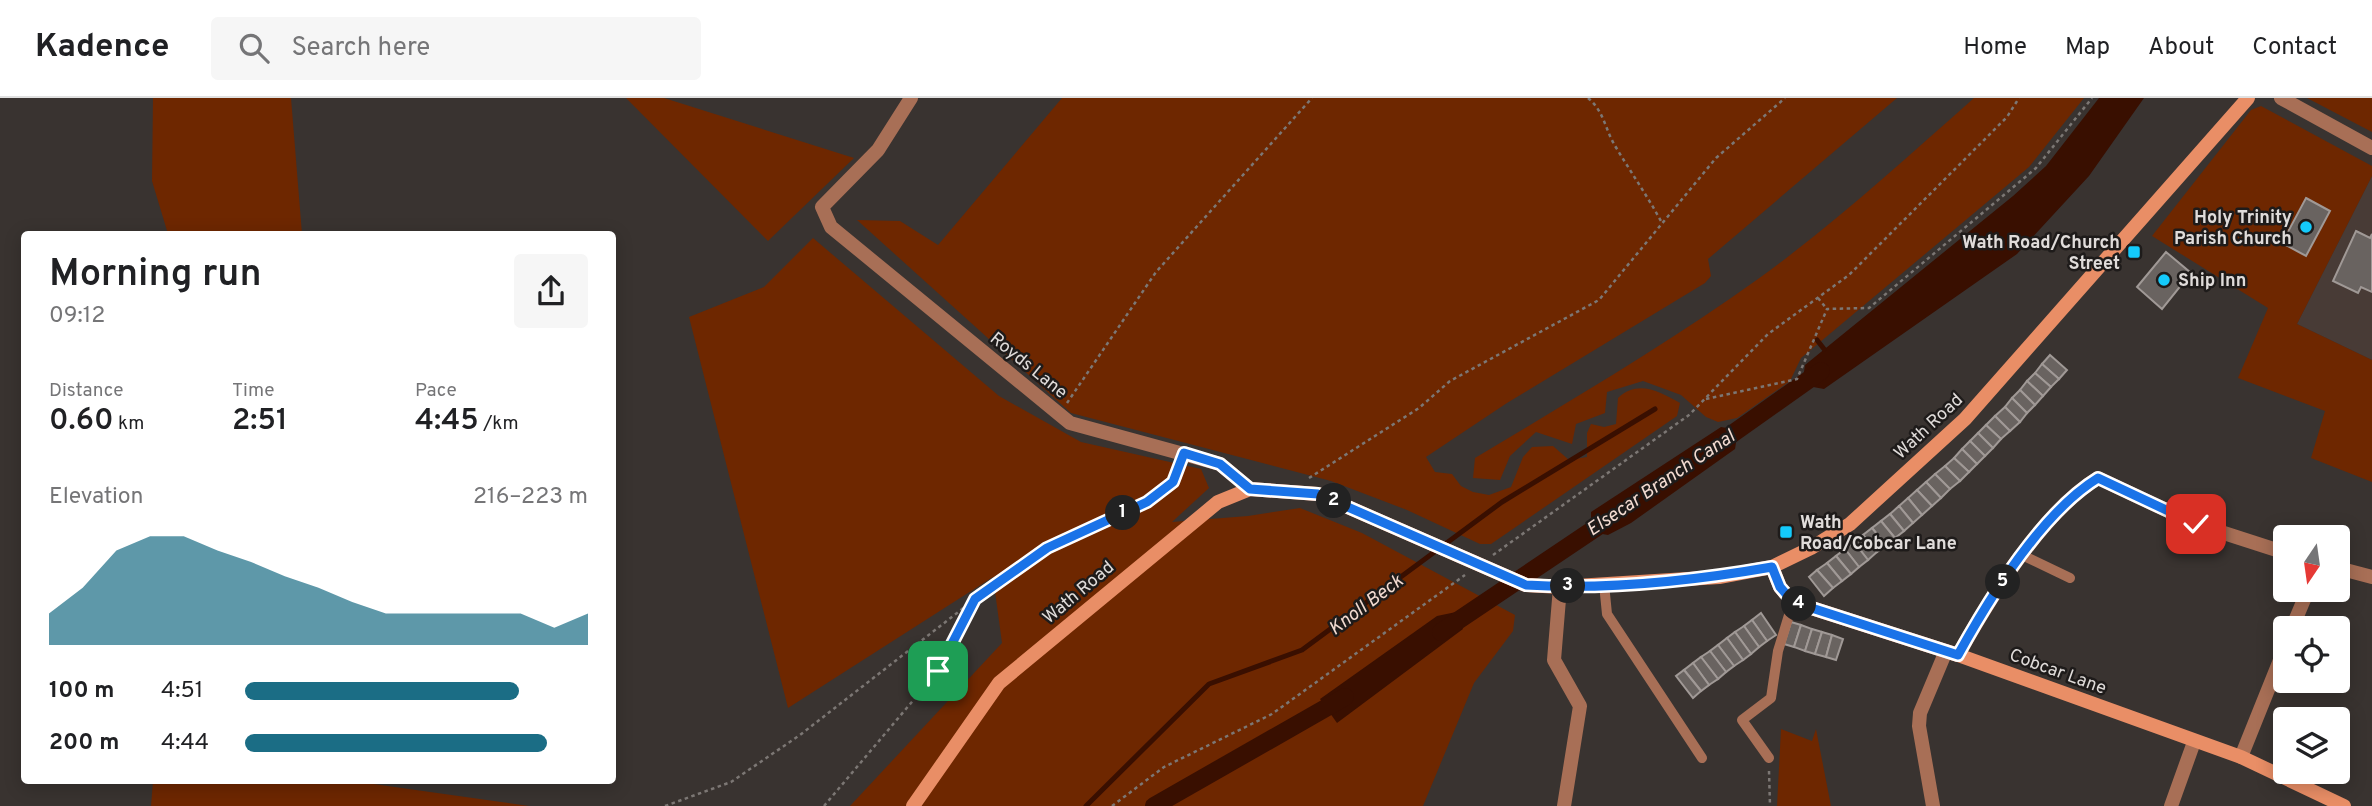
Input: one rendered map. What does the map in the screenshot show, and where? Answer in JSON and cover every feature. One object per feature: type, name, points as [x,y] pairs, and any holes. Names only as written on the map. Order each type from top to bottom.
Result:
[{"type":"main road","name":"Wath Road","points":[[913,806],[999,682],[1218,502],[1250,489],[1318,494],[1526,585],[1560,587],[1719,577],[1772,567],[1811,548],[1850,524],[1965,419],[2248,98]]},
{"type":"main road","points":[[1772,567],[1780,587],[1793,602]]},
{"type":"main road","name":"Cobcar Lane","points":[[1793,602],[1952,653],[2241,757],[2344,806]]},
{"type":"street","name":"Royds Lane","points":[[911,98],[878,150],[822,207],[831,227],[1070,423],[1220,464],[1250,489]]},
{"type":"street","points":[[2281,98],[2372,148]]},
{"type":"street","points":[[1933,806],[1920,713],[1952,653],[2022,555],[2078,490],[2098,478],[2196,524],[2273,549]]},
{"type":"street","points":[[2350,571],[2372,577]]},
{"type":"street","points":[[1560,587],[1554,660],[1580,706],[1564,806]]},
{"type":"street","points":[[2241,757],[2273,677]]},
{"type":"street","points":[[2171,806],[2194,742]]},
{"type":"lane","points":[[2022,555],[2070,579]]},
{"type":"lane","points":[[1604,584],[1607,614],[1702,758]]},
{"type":"lane","points":[[1769,758],[1742,720],[1770,698],[1778,651],[1793,602]]},
{"type":"path","points":[[1057,412],[1064,407],[1156,272],[1312,98]]},
{"type":"path","points":[[1588,98],[1600,108],[1615,147],[1637,177],[1662,223]]},
{"type":"path","points":[[1288,491],[1419,408],[1450,382],[1599,300],[1716,158],[1785,98]]},
{"type":"path","points":[[1112,806],[1164,767],[1272,714],[1689,415],[1768,334],[1849,275],[1916,211],[2007,117],[2019,98]]},
{"type":"path","points":[[1818,299],[1827,309],[1869,308],[2036,168],[2092,98]]},
{"type":"path","points":[[1704,399],[1797,379],[1827,309]]},
{"type":"path","points":[[665,806],[731,782],[800,736],[975,599],[1047,548],[1147,502],[1173,482],[1184,453]]},
{"type":"path","points":[[824,806],[938,671],[975,599]]},
{"type":"path","points":[[1769,758],[1770,806]]},
{"type":"shaded area","points":[[153,98],[291,98],[302,231],[167,231],[152,181]]},
{"type":"shaded area","points":[[626,98],[664,98],[854,158],[768,241]]},
{"type":"shaded area","points":[[1062,98],[1897,98],[1708,259],[1711,276],[1705,283],[1507,403],[1426,457],[1435,472],[1452,474],[1461,486],[1489,495],[1511,487],[1523,457],[1532,447],[1553,446],[1569,460],[1587,457],[1587,433],[1591,424],[1604,427],[1616,424],[1618,398],[1626,392],[1649,389],[1680,403],[1677,416],[1491,544],[1480,544],[1407,510],[1331,481],[1071,413],[857,220],[900,221],[938,245]]},
{"type":"shaded area","points":[[1974,98],[2084,98],[2029,167],[1801,358],[1790,381],[1737,418],[1718,422],[1706,417],[1681,395],[1643,381],[1607,392],[1605,413],[1576,424],[1572,444],[1536,432],[1510,456],[1500,480],[1473,478],[1475,458],[1654,349],[1758,279],[1841,214]]},
{"type":"shaded area","points":[[2307,98],[2372,98],[2372,132]]},
{"type":"shaded area","points":[[2261,106],[2372,166],[2372,176],[2297,324],[2372,360],[2372,482],[2311,458],[2325,411],[2238,378],[2268,308],[2152,236],[2251,110]]},
{"type":"shaded area","points":[[2372,176],[2372,360],[2297,324]]},
{"type":"shaded area","points":[[813,238],[999,396],[1081,442],[1201,469],[1209,488],[1172,522],[1248,516],[1300,508],[1362,533],[1515,615],[1513,631],[1474,683],[1423,806],[850,806],[1002,643],[993,577],[788,708],[689,317],[764,287]]},
{"type":"shaded area","points":[[1781,729],[1812,741],[1816,729],[1831,806],[1777,806]]},
{"type":"shaded area","points":[[153,784],[373,784],[529,806],[151,806]]},
{"type":"water","points":[[2099,98],[2144,98],[2089,176],[2017,254],[1824,389],[1802,385],[1805,365],[2013,196],[2046,166]]},
{"type":"water","points":[[1721,427],[1738,430],[1735,449],[1631,523],[1608,535],[1591,532],[1591,512]]},
{"type":"water","points":[[1456,612],[1463,629],[1337,723],[1320,699],[1437,616]]},
{"type":"building","name":"Holy Trinity Parish Church","points":[[2306,198],[2330,211],[2306,256],[2282,243]]},
{"type":"building","points":[[2356,231],[2370,238],[2372,234],[2372,292],[2361,287],[2358,293],[2333,281]]},
{"type":"building","name":"Ship Inn","points":[[2166,252],[2191,273],[2162,309],[2137,287]]},
{"type":"building","points":[[2050,355],[2067,370],[2059,379],[2042,364]]},
{"type":"building","points":[[2042,364],[2059,379],[2051,387],[2035,373]]},
{"type":"building","points":[[2035,373],[2051,387],[2043,396],[2027,381]]},
{"type":"building","points":[[2027,381],[2043,396],[2035,405],[2020,390]]},
{"type":"building","points":[[2020,390],[2035,405],[2027,413],[2012,398]]},
{"type":"building","points":[[2012,398],[2027,413],[2020,422],[2005,407]]},
{"type":"building","points":[[2005,407],[2020,422],[2010,431],[1995,416]]},
{"type":"building","points":[[1995,416],[2010,431],[2001,439],[1986,425]]},
{"type":"building","points":[[1986,425],[2001,439],[1993,448],[1978,433]]},
{"type":"building","points":[[1978,433],[1993,448],[1985,456],[1970,441]]},
{"type":"building","points":[[1970,441],[1985,456],[1977,464],[1962,449]]},
{"type":"building","points":[[1962,449],[1977,464],[1969,472],[1954,458]]},
{"type":"building","points":[[1954,458],[1969,472],[1960,481],[1945,466]]},
{"type":"building","points":[[1945,466],[1960,481],[1950,489],[1935,474]]},
{"type":"building","points":[[1935,474],[1950,489],[1941,498],[1926,482]]},
{"type":"building","points":[[1926,482],[1941,498],[1932,506],[1917,490]]},
{"type":"building","points":[[1917,490],[1932,506],[1922,515],[1908,498]]},
{"type":"building","points":[[1908,498],[1922,515],[1913,523],[1899,506]]},
{"type":"building","points":[[1899,506],[1913,523],[1904,531],[1890,514]]},
{"type":"building","points":[[1890,514],[1904,531],[1895,538],[1881,521]]},
{"type":"building","points":[[1881,521],[1895,538],[1886,545],[1872,528]]},
{"type":"building","points":[[1872,528],[1886,545],[1877,552],[1863,535]]},
{"type":"building","points":[[1863,535],[1877,552],[1868,560],[1854,542]]},
{"type":"building","points":[[1854,542],[1868,560],[1859,567],[1845,549]]},
{"type":"building","points":[[1845,549],[1859,567],[1851,574],[1836,556]]},
{"type":"building","points":[[1836,556],[1851,574],[1842,581],[1827,563]]},
{"type":"building","points":[[1827,563],[1842,581],[1833,588],[1817,570]]},
{"type":"building","points":[[1817,570],[1833,588],[1824,596],[1809,577]]},
{"type":"building","points":[[1761,613],[1776,635],[1767,641],[1752,620]]},
{"type":"building","points":[[1752,620],[1767,641],[1759,647],[1744,626]]},
{"type":"building","points":[[1791,622],[1801,625],[1794,647],[1784,644]]},
{"type":"building","points":[[1801,625],[1812,629],[1805,651],[1794,647]]},
{"type":"building","points":[[1744,626],[1759,647],[1751,654],[1735,632]]},
{"type":"building","points":[[1812,629],[1822,632],[1815,654],[1805,651]]},
{"type":"building","points":[[1735,632],[1751,654],[1743,660],[1727,638]]},
{"type":"building","points":[[1822,632],[1832,635],[1826,657],[1815,654]]},
{"type":"building","points":[[1832,635],[1843,639],[1836,660],[1826,657]]},
{"type":"building","points":[[1727,638],[1743,660],[1734,666],[1718,645]]},
{"type":"building","points":[[1718,645],[1734,666],[1726,672],[1710,651]]},
{"type":"building","points":[[1710,651],[1726,672],[1718,679],[1701,657]]},
{"type":"building","points":[[1701,657],[1718,679],[1709,685],[1693,663]]},
{"type":"building","points":[[1693,663],[1709,685],[1701,691],[1684,670]]},
{"type":"building","points":[[1684,670],[1701,691],[1693,698],[1676,676]]},
{"type":"waterway","points":[[1817,340],[1824,349]]},
{"type":"waterway","name":"Elsecar Branch Canal","points":[[1718,444],[1821,371]]},
{"type":"waterway","name":"Knoll Beck","points":[[1086,806],[1209,684],[1302,650],[1502,502],[1655,409]]},
{"type":"waterway","name":"Elsecar Branch Canal","points":[[1441,632],[1609,519]]},
{"type":"waterway","name":"Elsecar Branch Canal","points":[[1154,806],[1345,697]]},
{"type":"place","name":"Holy Trinity Parish Church","points":[[2306,227]]},
{"type":"place","name":"Wath Road/Church Street","points":[[2134,252]]},
{"type":"place","name":"Ship Inn","points":[[2164,280]]},
{"type":"place","name":"Wath Road/Cobcar Lane","points":[[1786,532]]},
{"type":"route","points":[[938,671],[975,599],[1047,548],[1147,502],[1173,482],[1184,453],[1220,464],[1250,489],[1318,494],[1526,585],[1560,587],[1719,577],[1772,567],[1780,587],[1793,602],[1958,655],[1987,604],[2022,555],[2078,490],[2098,478],[2196,524]]}]
